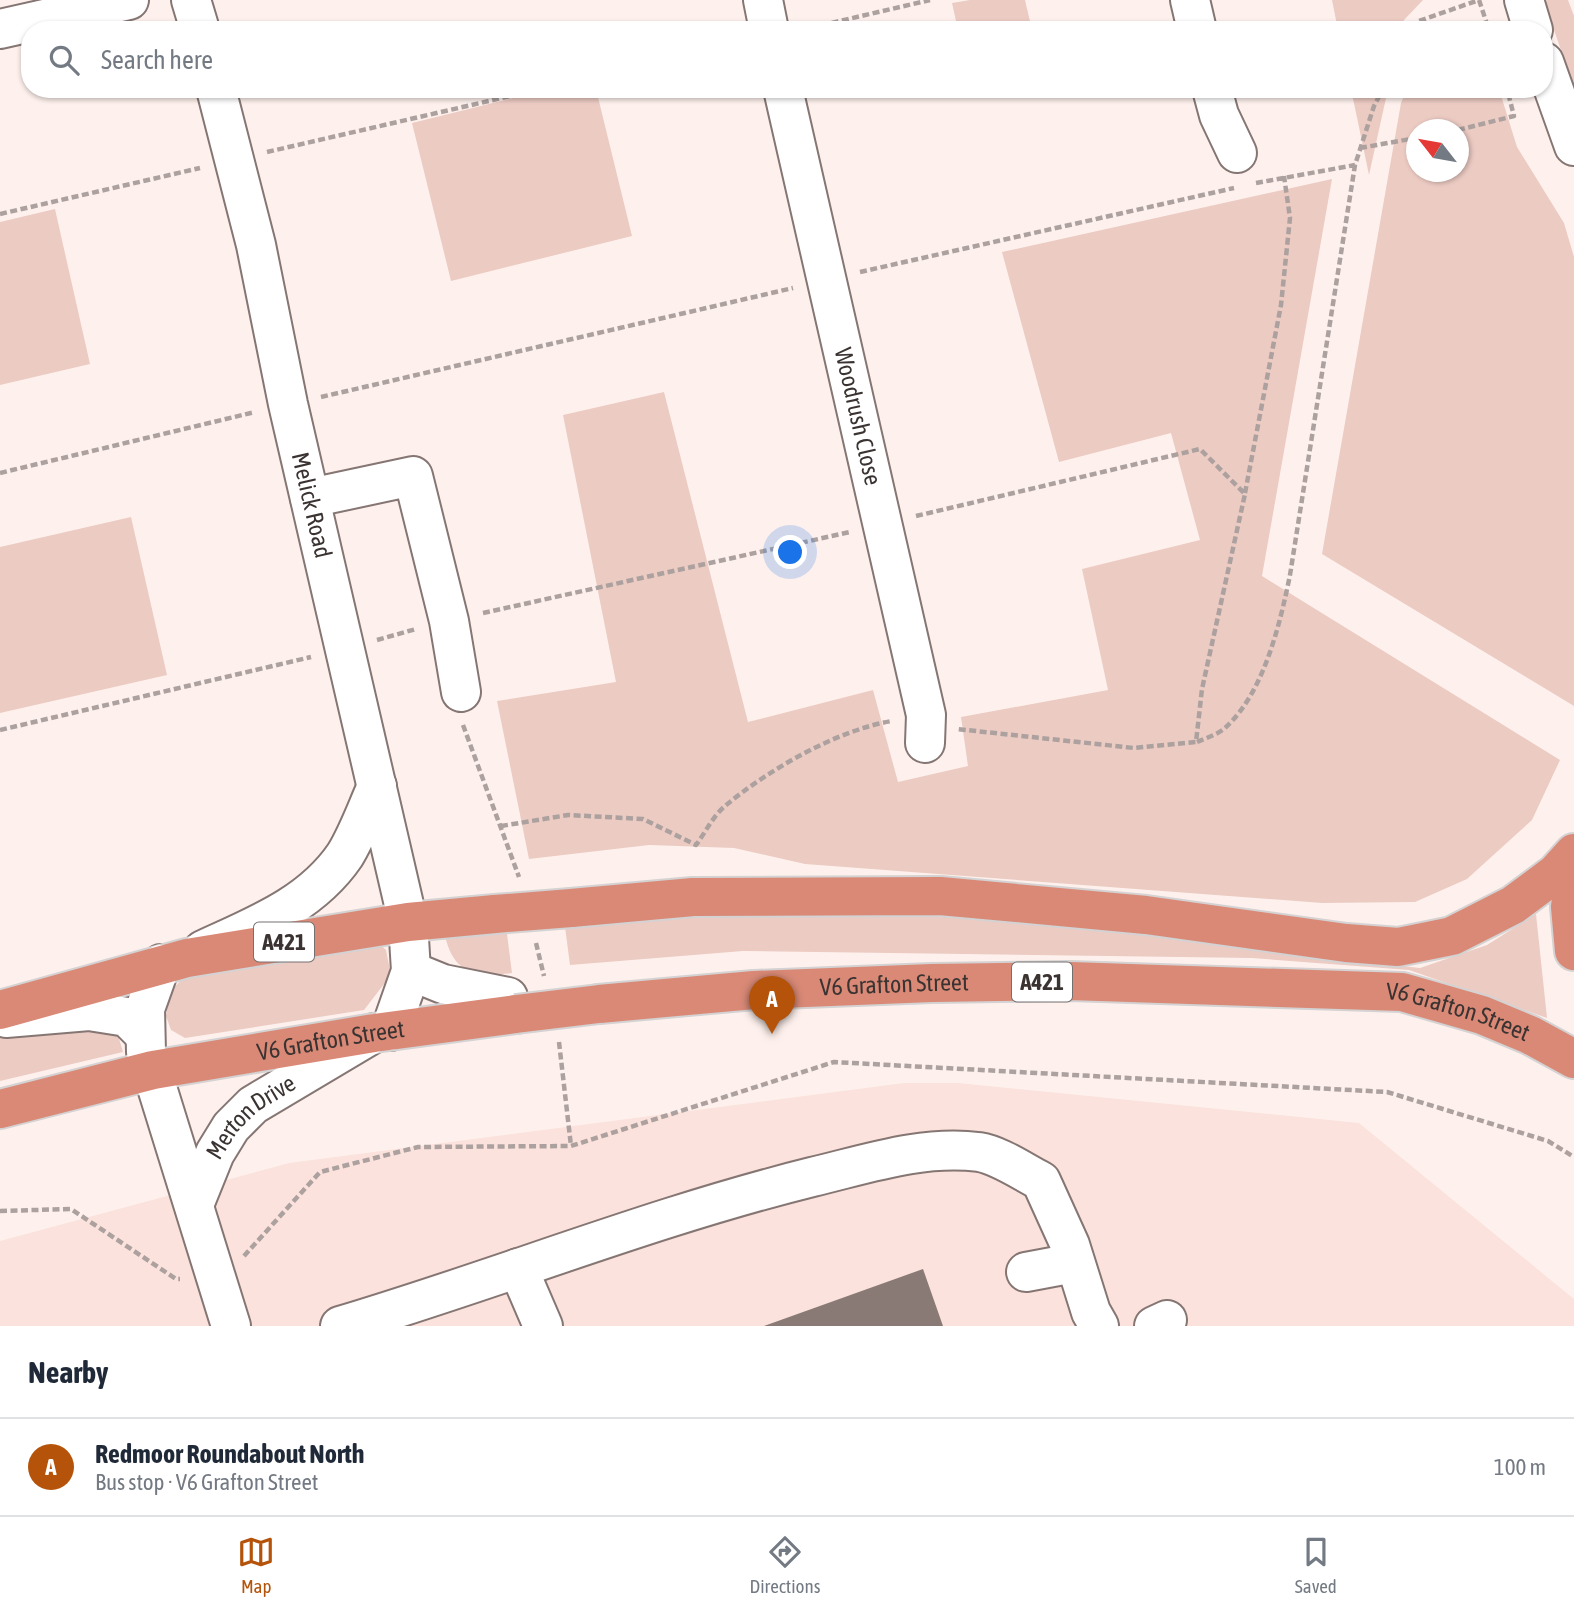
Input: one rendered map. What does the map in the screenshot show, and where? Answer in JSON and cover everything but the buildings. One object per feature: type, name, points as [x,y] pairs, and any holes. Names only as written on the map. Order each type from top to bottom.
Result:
[{"type":"highway","name":"V6 Grafton Street","points":[[0,1010],[174,961],[408,922],[693,897],[940,896],[1146,915],[1346,943],[1398,947],[1452,936],[1513,905],[1556,873],[1574,853]]},
{"type":"highway","points":[[1574,876],[1570,907],[1574,951]]},
{"type":"highway","name":"V6 Grafton Street","points":[[0,1109],[153,1070],[382,1032],[512,1006],[599,1004],[754,990],[932,983],[1070,981],[1402,992],[1482,1015],[1530,1035],[1574,1059]]},
{"type":"street","points":[[21,21],[53,9],[129,0]]},
{"type":"street","points":[[191,0],[197,21]]},
{"type":"street","points":[[763,0],[767,21]]},
{"type":"street","points":[[1190,0],[1195,21]]},
{"type":"street","points":[[1524,0],[1530,21]]},
{"type":"street","points":[[0,29],[21,21]]},
{"type":"street","points":[[1553,87],[1574,146]]},
{"type":"street","name":"Melick Road","points":[[218,98],[256,246],[288,404],[408,922],[411,971]]},
{"type":"street","name":"Woodrush Close","points":[[785,98],[884,524],[925,729]]},
{"type":"street","points":[[1214,98],[1241,169]]},
{"type":"street","points":[[310,498],[413,477],[449,621],[461,692]]},
{"type":"street","points":[[144,1034],[148,999],[174,961],[278,914],[315,889],[346,853],[377,786]]},
{"type":"street","points":[[382,1032],[411,971],[512,1006]]},
{"type":"street","points":[[0,1019],[89,1011],[127,1017],[144,1034]]},
{"type":"street","name":"Merton Drive","points":[[194,1205],[215,1153],[231,1127],[253,1105],[382,1032]]},
{"type":"street","name":"Merton Drive","points":[[144,1034],[230,1326]]},
{"type":"street","points":[[340,1326],[451,1293],[733,1197],[918,1151],[981,1152],[1041,1181],[1070,1245],[1074,1264],[1099,1326]]},
{"type":"street","points":[[1026,1272],[1074,1264]]},
{"type":"street","points":[[518,1268],[543,1326]]},
{"type":"path","points":[[839,21],[930,0]]},
{"type":"path","points":[[1419,21],[1479,0],[1486,21]]},
{"type":"path","points":[[501,826],[568,815],[643,819],[696,845],[723,807],[789,762],[872,724],[958,729],[1134,748],[1196,742],[1225,729],[1242,707],[1260,675],[1279,627],[1290,575],[1355,165],[1379,98]]},
{"type":"path","points":[[1469,127],[1514,116],[1509,98]]},
{"type":"path","points":[[1360,148],[1406,140]]},
{"type":"path","points":[[0,472],[829,279],[1241,169],[1284,176],[1355,165]]},
{"type":"path","points":[[1196,742],[1202,689],[1245,494],[1281,305],[1290,218],[1284,176]]},
{"type":"path","points":[[0,730],[344,649],[449,621],[884,524],[1200,449],[1245,494]]},
{"type":"path","points":[[0,1211],[72,1209],[176,1279],[214,1273],[248,1253],[320,1172],[418,1147],[570,1146],[834,1062],[1387,1092],[1548,1141],[1574,1157]]},
{"type":"shaded area","points":[[970,0],[1025,0],[1030,21],[956,21],[952,3]]},
{"type":"shaded area","points":[[1332,0],[1423,0],[1404,21],[1336,21]]},
{"type":"shaded area","points":[[1568,0],[1574,16],[1574,88],[1553,21],[1544,1]]},
{"type":"shaded area","points":[[513,98],[598,98],[632,236],[451,281],[412,123]]},
{"type":"shaded area","points":[[1353,98],[1386,98],[1369,175]]},
{"type":"shaded area","points":[[1403,98],[1502,98],[1517,147],[1564,223],[1574,257],[1574,706],[1322,554]]},
{"type":"shaded area","points":[[1332,179],[1262,576],[1560,760],[1532,820],[1467,879],[1415,902],[1322,903],[805,864],[734,848],[649,845],[529,859],[497,701],[616,682],[563,415],[664,392],[748,722],[873,690],[898,782],[968,766],[961,717],[1108,690],[1082,569],[1200,540],[1171,433],[1059,462],[1002,252]]},
{"type":"shaded area","points":[[55,209],[90,364],[0,385],[0,222]]},
{"type":"shaded area","points":[[131,517],[167,675],[0,713],[0,547]]},
{"type":"shaded area","points":[[966,909],[1295,955],[1420,968],[1487,945],[1536,914],[1547,1018],[1409,970],[1252,958],[743,951],[570,965],[565,927],[664,912]]},
{"type":"shaded area","points":[[506,926],[512,973],[488,975],[468,971],[454,959],[445,936]]},
{"type":"shaded area","points":[[373,939],[386,950],[391,975],[364,1010],[185,1038],[171,1030],[166,1016],[170,991],[189,973]]},
{"type":"shaded area","points":[[94,1022],[118,1035],[123,1052],[0,1081],[0,1032]]},
{"type":"shaded area","points":[[904,1083],[958,1083],[1359,1123],[1574,1299],[1574,1326],[0,1326],[0,1241],[289,1163]]},
{"type":"place","name":"Redmoor Roundabout North","points":[[772,1034]]}]
